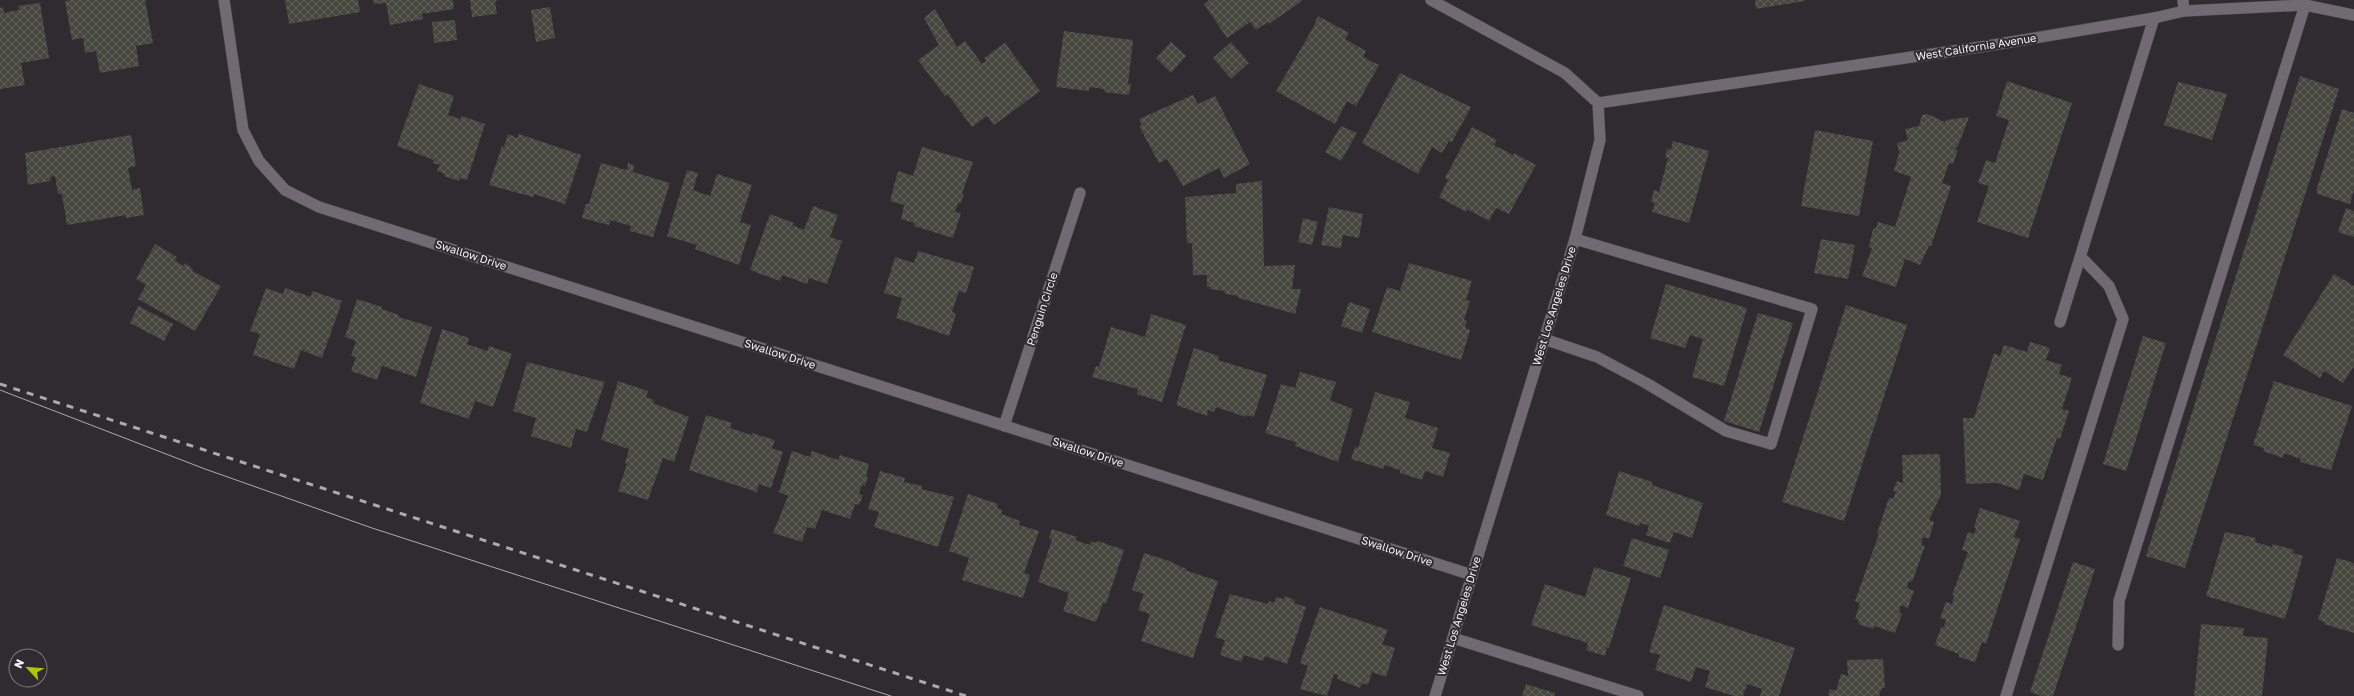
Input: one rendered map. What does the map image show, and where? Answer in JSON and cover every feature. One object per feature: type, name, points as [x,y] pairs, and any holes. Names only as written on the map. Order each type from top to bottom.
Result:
[{"type":"street","name":"Swallow Drive","points":[[224,0],[243,130],[258,161],[285,190],[319,207],[1472,575]]},
{"type":"street","points":[[1431,0],[1565,73],[1598,103]]},
{"type":"street","points":[[2118,645],[2118,601],[2304,4]]},
{"type":"street","name":"West California Avenue","points":[[1598,103],[1979,47],[2154,18],[2184,5],[2304,4],[2354,15]]},
{"type":"street","points":[[2060,322],[2154,18]]},
{"type":"street","name":"West Los Angeles Drive","points":[[1435,696],[1575,240],[1600,140],[1598,103]]},
{"type":"street","name":"Penguin Circle","points":[[1004,426],[1080,193]]},
{"type":"street","points":[[1544,339],[1597,357],[1646,383],[1726,431],[1771,444],[1812,309],[1575,240]]},
{"type":"street","points":[[2006,696],[2123,319],[2109,286],[2081,257]]},
{"type":"street","points":[[1453,638],[1638,696]]},
{"type":"building","points":[[145,0],[153,43],[136,46],[139,66],[100,73],[96,51],[85,53],[83,38],[72,40],[65,1]]},
{"type":"building","points":[[285,0],[358,0],[360,12],[289,24]]},
{"type":"building","points":[[373,0],[453,0],[454,9],[422,14],[423,19],[390,25],[386,3],[374,4]]},
{"type":"building","points":[[470,0],[497,0],[495,2],[497,14],[472,17]]},
{"type":"building","points":[[1209,0],[1302,1],[1269,24],[1268,22],[1256,30],[1250,22],[1227,38],[1204,4]]},
{"type":"building","points":[[1755,0],[1805,0],[1805,1],[1756,9]]},
{"type":"building","points":[[40,3],[49,58],[21,63],[25,85],[0,89],[0,8],[3,7],[4,13],[19,10],[18,6]]},
{"type":"building","points":[[550,7],[555,38],[536,42],[531,10]]},
{"type":"building","points":[[935,9],[957,47],[965,41],[982,64],[986,61],[984,58],[1005,43],[1040,91],[994,125],[987,116],[972,127],[948,95],[945,96],[918,60],[939,45],[924,18]]},
{"type":"building","points":[[1318,16],[1349,33],[1345,39],[1366,51],[1363,57],[1379,65],[1356,106],[1347,101],[1335,124],[1276,91],[1313,28]]},
{"type":"building","points":[[455,20],[457,40],[434,43],[432,22]]},
{"type":"building","points":[[1064,31],[1133,40],[1128,84],[1131,84],[1129,95],[1104,92],[1105,89],[1089,87],[1089,91],[1056,87]]},
{"type":"building","points":[[1171,42],[1186,56],[1171,73],[1156,58]]},
{"type":"building","points":[[1231,42],[1249,63],[1231,79],[1213,58]]},
{"type":"building","points":[[1400,73],[1471,107],[1452,142],[1449,141],[1442,153],[1432,147],[1418,174],[1362,143]]},
{"type":"building","points":[[2300,76],[2339,89],[2185,568],[2146,556]]},
{"type":"building","points":[[2007,81],[2072,103],[2028,238],[1977,222],[1989,186],[1978,183],[1986,160],[1995,163],[2009,120],[1996,116]]},
{"type":"building","points":[[2178,82],[2227,94],[2212,140],[2164,125]]},
{"type":"building","points":[[419,84],[454,96],[448,115],[460,119],[462,116],[485,124],[467,180],[460,178],[459,181],[444,176],[445,174],[437,171],[440,165],[433,163],[434,160],[397,146]]},
{"type":"building","points":[[1193,95],[1198,104],[1215,96],[1250,164],[1224,178],[1219,168],[1183,186],[1167,159],[1159,163],[1139,126],[1142,125],[1139,119]]},
{"type":"building","points":[[2342,109],[2354,113],[2354,189],[2350,204],[2317,194],[2317,188]]},
{"type":"building","points":[[1927,114],[1945,122],[1946,120],[1969,117],[1958,146],[1954,149],[1958,150],[1953,164],[1949,163],[1942,183],[1951,186],[1931,246],[1929,246],[1920,265],[1905,259],[1896,287],[1862,276],[1872,248],[1869,247],[1873,229],[1876,228],[1878,222],[1895,227],[1911,177],[1894,171],[1899,153],[1897,143],[1908,140],[1905,129],[1919,126],[1922,115]]},
{"type":"building","points":[[1341,126],[1357,133],[1341,161],[1325,152]]},
{"type":"building","points":[[1472,127],[1497,140],[1494,145],[1513,155],[1514,153],[1536,165],[1509,214],[1496,208],[1489,221],[1467,209],[1466,212],[1439,197],[1448,180],[1445,178]]},
{"type":"building","points":[[1815,130],[1873,141],[1859,216],[1801,206]]},
{"type":"building","points":[[508,134],[518,138],[519,134],[581,155],[565,204],[534,194],[533,197],[489,185],[502,146],[504,147]]},
{"type":"building","points":[[131,135],[136,166],[128,168],[132,190],[140,188],[144,215],[126,218],[126,215],[67,225],[62,194],[58,194],[55,176],[50,177],[51,181],[28,185],[25,153]]},
{"type":"building","points":[[1673,141],[1709,151],[1689,223],[1652,212],[1655,203],[1651,202],[1654,190],[1659,192],[1668,158],[1665,157],[1667,149],[1671,150]]},
{"type":"building","points":[[922,147],[973,162],[962,194],[964,194],[960,204],[958,203],[955,212],[961,213],[953,238],[914,226],[914,223],[901,219],[904,205],[890,201],[898,171],[913,176]]},
{"type":"building","points":[[601,163],[627,170],[628,163],[634,165],[633,172],[670,183],[653,237],[630,231],[631,226],[610,220],[609,225],[582,218],[586,204],[589,204]]},
{"type":"building","points":[[687,170],[698,173],[693,190],[710,196],[717,174],[752,185],[740,222],[751,225],[739,265],[695,249],[697,245],[667,236]]},
{"type":"building","points":[[1262,181],[1264,266],[1295,265],[1292,289],[1301,289],[1295,314],[1239,298],[1238,296],[1225,294],[1224,291],[1210,289],[1210,287],[1207,287],[1207,275],[1193,275],[1192,243],[1187,243],[1185,197],[1236,193],[1236,184]]},
{"type":"building","points":[[813,206],[838,215],[830,237],[842,241],[827,284],[809,278],[807,284],[782,275],[780,281],[750,270],[770,214],[794,223],[792,225],[804,230]]},
{"type":"building","points":[[1329,207],[1363,214],[1359,238],[1343,235],[1341,248],[1321,245]]},
{"type":"building","points":[[2346,208],[2354,211],[2354,237],[2338,232]]},
{"type":"building","points":[[1303,218],[1318,222],[1312,245],[1298,242]]},
{"type":"building","points":[[1821,239],[1855,245],[1848,279],[1814,273]]},
{"type":"building","points":[[155,244],[177,257],[175,261],[184,266],[185,263],[193,269],[192,271],[221,286],[195,331],[138,299],[146,285],[136,279]]},
{"type":"building","points":[[918,251],[974,267],[966,293],[959,291],[952,312],[956,314],[949,336],[896,318],[902,298],[884,293],[895,257],[914,263]]},
{"type":"building","points":[[1409,263],[1472,281],[1466,300],[1470,301],[1464,320],[1467,321],[1465,328],[1470,330],[1461,360],[1372,332],[1387,287],[1400,291]]},
{"type":"building","points":[[2334,274],[2354,286],[2354,366],[2343,383],[2324,371],[2320,378],[2283,355]]},
{"type":"building","points":[[1666,284],[1747,308],[1724,386],[1692,377],[1703,339],[1690,335],[1685,348],[1650,338]]},
{"type":"building","points":[[266,288],[283,294],[285,288],[311,297],[312,291],[342,301],[322,358],[301,350],[294,369],[253,355],[260,334],[250,331]]},
{"type":"building","points":[[357,299],[382,307],[381,309],[399,315],[399,317],[432,327],[416,377],[382,366],[377,380],[351,371],[356,357],[351,356],[356,341],[345,337]]},
{"type":"building","points":[[1349,302],[1370,309],[1362,333],[1341,326]]},
{"type":"building","points":[[1846,305],[1907,325],[1844,521],[1782,502]]},
{"type":"building","points":[[138,306],[173,324],[164,341],[130,323]]},
{"type":"building","points":[[1758,313],[1793,323],[1759,432],[1724,421]]},
{"type":"building","points":[[1151,314],[1186,325],[1162,402],[1137,394],[1138,389],[1092,377],[1096,366],[1099,367],[1111,327],[1145,337]]},
{"type":"building","points":[[442,329],[469,338],[467,344],[487,351],[489,346],[512,354],[493,407],[475,401],[469,419],[420,403]]},
{"type":"building","points":[[2143,336],[2166,343],[2126,471],[2103,464]]},
{"type":"building","points":[[2030,342],[2050,348],[2046,360],[2062,365],[2059,374],[2072,378],[2062,409],[2069,411],[2060,439],[2057,438],[2043,480],[2024,474],[2019,490],[1997,483],[1966,484],[1963,418],[1974,418],[1994,353],[2000,356],[2004,345],[2027,352]]},
{"type":"building","points":[[1194,348],[1219,356],[1218,360],[1267,375],[1254,417],[1247,415],[1246,417],[1216,407],[1214,412],[1208,410],[1207,416],[1176,405]]},
{"type":"building","points":[[527,362],[605,382],[587,432],[576,429],[571,448],[531,436],[536,418],[513,411]]},
{"type":"building","points":[[1300,372],[1336,382],[1330,400],[1353,409],[1338,462],[1295,446],[1296,442],[1265,433],[1281,384],[1295,388]]},
{"type":"building","points":[[618,381],[648,391],[646,397],[654,400],[653,403],[689,417],[674,462],[663,458],[648,500],[618,491],[627,464],[625,463],[629,449],[601,440]]},
{"type":"building","points":[[2274,381],[2352,406],[2331,470],[2300,462],[2301,459],[2284,453],[2283,458],[2263,451],[2264,448],[2253,445]]},
{"type":"building","points":[[1375,392],[1410,402],[1405,418],[1438,428],[1432,448],[1450,453],[1443,477],[1425,471],[1422,480],[1400,473],[1400,470],[1384,465],[1384,469],[1351,459],[1355,447],[1358,448]]},
{"type":"building","points":[[706,415],[732,423],[730,428],[751,435],[752,433],[775,440],[772,448],[783,452],[771,488],[759,484],[757,492],[689,470]]},
{"type":"building","points":[[792,451],[810,457],[812,451],[838,460],[840,455],[869,464],[866,476],[868,477],[865,486],[862,485],[859,494],[863,495],[859,505],[855,504],[850,519],[822,510],[815,529],[807,527],[802,542],[773,533],[788,496],[779,492]]},
{"type":"building","points":[[1940,454],[1941,495],[1929,520],[1934,522],[1929,539],[1923,537],[1921,545],[1925,546],[1912,582],[1909,581],[1907,588],[1914,591],[1908,608],[1901,605],[1899,612],[1902,614],[1895,633],[1874,626],[1874,629],[1858,624],[1859,620],[1855,619],[1860,603],[1855,601],[1879,534],[1877,533],[1889,498],[1893,499],[1896,492],[1893,491],[1897,481],[1903,483],[1902,455]]},
{"type":"building","points":[[880,471],[905,478],[904,482],[922,486],[921,489],[954,497],[938,547],[874,527],[879,512],[868,509]]},
{"type":"building","points":[[1619,471],[1652,482],[1652,485],[1703,503],[1692,538],[1674,532],[1670,543],[1646,535],[1649,526],[1640,523],[1639,526],[1606,515]]},
{"type":"building","points":[[968,494],[998,504],[997,508],[1002,510],[1001,514],[1020,521],[1019,525],[1039,531],[1024,573],[1030,575],[1023,598],[962,580],[969,558],[949,551]]},
{"type":"building","points":[[1980,508],[2020,521],[2014,537],[2020,539],[1986,644],[1982,642],[1975,662],[1959,657],[1959,654],[1935,645],[1941,627],[1944,627],[1946,620],[1940,618],[1946,602],[1952,604],[1954,596],[1952,595],[1968,552],[1962,550],[1968,532],[1974,534],[1976,528],[1974,527]]},
{"type":"building","points":[[1052,529],[1077,537],[1075,540],[1090,545],[1091,541],[1096,543],[1098,541],[1124,550],[1106,604],[1103,603],[1096,622],[1063,611],[1069,593],[1038,582],[1052,539],[1049,538]]},
{"type":"building","points":[[2225,532],[2256,538],[2255,542],[2272,547],[2273,544],[2294,550],[2293,553],[2303,556],[2285,619],[2206,596]]},
{"type":"building","points":[[1632,538],[1669,550],[1660,578],[1623,566]]},
{"type":"building","points":[[1144,553],[1169,561],[1186,569],[1185,570],[1218,581],[1193,658],[1141,641],[1150,614],[1138,610],[1144,594],[1132,590]]},
{"type":"building","points":[[2337,558],[2354,563],[2354,633],[2324,624],[2325,622],[2318,620]]},
{"type":"building","points":[[2073,562],[2095,569],[2053,696],[2042,696],[2030,692]]},
{"type":"building","points":[[1594,567],[1631,578],[1609,648],[1607,647],[1605,656],[1586,650],[1588,643],[1531,625],[1545,584],[1585,597]]},
{"type":"building","points":[[1230,594],[1268,604],[1269,601],[1274,603],[1276,597],[1284,599],[1285,596],[1295,600],[1294,603],[1306,607],[1287,664],[1265,656],[1263,661],[1244,655],[1241,662],[1220,655],[1225,640],[1215,637]]},
{"type":"building","points":[[1664,605],[1795,648],[1779,696],[1760,696],[1762,689],[1747,684],[1743,696],[1734,696],[1705,687],[1710,671],[1696,667],[1691,682],[1655,670],[1660,655],[1649,652]]},
{"type":"building","points":[[1320,607],[1388,630],[1382,644],[1395,648],[1386,677],[1372,672],[1368,685],[1362,683],[1360,688],[1337,679],[1338,675],[1334,674],[1327,696],[1300,689],[1308,666],[1300,663]]},
{"type":"building","points":[[2201,624],[2244,628],[2243,636],[2268,638],[2262,696],[2194,696]]},
{"type":"building","points":[[1883,659],[1885,688],[1882,688],[1879,696],[1828,696],[1830,689],[1836,691],[1841,674],[1848,676],[1847,660]]},
{"type":"building","points":[[1526,684],[1555,693],[1554,696],[1522,696]]},
{"type":"tram line","points":[[0,390],[205,469],[372,528],[891,696]]},
{"type":"railway","points":[[0,384],[966,696]]}]
